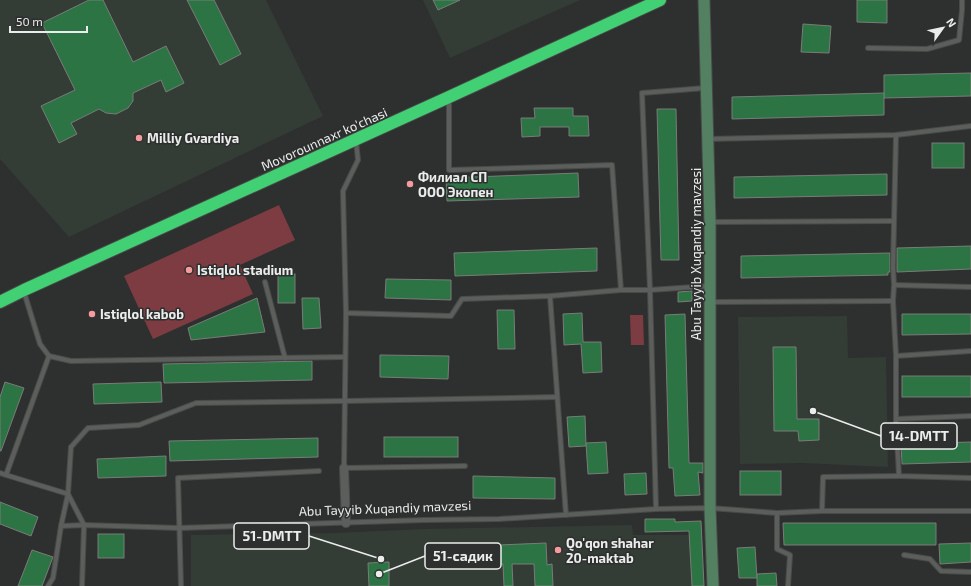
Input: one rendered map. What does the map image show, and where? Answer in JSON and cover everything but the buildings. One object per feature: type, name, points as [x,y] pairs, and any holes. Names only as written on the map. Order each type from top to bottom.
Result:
[{"type":"highway","name":"Movorounnaxr ko'chasi","points":[[0,302],[660,0]]},
{"type":"highway","points":[[0,296],[24,290]]},
{"type":"street","name":"Abu Tayyib Xuqandiy mavzesi","points":[[704,0],[711,286],[710,508],[713,586]]},
{"type":"street","points":[[344,468],[346,523]]},
{"type":"lane","points":[[868,48],[927,49],[959,40],[962,0]]},
{"type":"lane","points":[[656,509],[650,290],[642,93],[707,88]]},
{"type":"lane","points":[[449,97],[449,170],[612,165],[621,290]]},
{"type":"lane","points":[[708,139],[896,135],[971,126]]},
{"type":"lane","points":[[896,135],[893,301],[899,476]]},
{"type":"lane","points":[[356,139],[358,160],[343,191],[346,313],[344,468],[465,466]]},
{"type":"lane","points":[[710,222],[894,221]]},
{"type":"lane","points":[[265,282],[285,358]]},
{"type":"lane","points":[[346,313],[451,316],[462,299],[550,296],[621,290],[650,290],[711,286]]},
{"type":"lane","points":[[894,286],[971,287]]},
{"type":"lane","points":[[24,290],[40,344],[49,356],[71,361],[345,357]]},
{"type":"lane","points":[[550,296],[566,515]]},
{"type":"lane","points":[[710,302],[893,301]]},
{"type":"lane","points":[[896,356],[971,351]]},
{"type":"lane","points":[[6,475],[49,356]]},
{"type":"lane","points":[[48,586],[53,578],[61,526],[68,494],[71,447],[88,428],[139,425],[196,403],[557,397]]},
{"type":"lane","points":[[896,419],[971,416]]},
{"type":"lane","points":[[181,586],[178,478],[319,471]]},
{"type":"lane","points":[[0,473],[68,494],[84,525],[82,586]]},
{"type":"lane","points":[[822,511],[823,477],[899,476],[971,478]]},
{"type":"lane","points":[[710,508],[777,512],[971,511]]},
{"type":"lane","name":"Abu Tayyib Xuqandiy mavzesi","points":[[61,526],[84,525],[179,528],[499,519],[656,509],[710,508]]},
{"type":"lane","points":[[777,512],[778,549],[790,555],[788,586]]},
{"type":"lane","points":[[904,555],[930,559],[941,571],[971,572]]},
{"type":"shaded area","name":"Milliy Gvardiya","points":[[0,0],[266,0],[323,116],[69,237],[0,159]]},
{"type":"shaded area","points":[[423,0],[580,0],[450,58]]},
{"type":"shaded area","name":"Istiqlol stadium","points":[[279,205],[295,240],[240,265],[253,294],[153,339],[124,276]]},
{"type":"shaded area","points":[[630,315],[643,315],[644,345],[631,345]]},
{"type":"shaded area","points":[[847,316],[848,358],[886,357],[888,467],[802,463],[740,464],[738,317]]},
{"type":"shaded area","points":[[632,525],[633,535],[690,535],[692,586],[191,586],[191,535],[335,533],[425,529]]},
{"type":"place","name":"Milliy Gvardiya","points":[[139,138]]},
{"type":"place","name":"Филиал СП ООО Экопен","points":[[410,184]]},
{"type":"place","name":"Istiqlol stadium","points":[[189,270]]},
{"type":"place","name":"Istiqlol kabob","points":[[92,314]]},
{"type":"place","name":"14-DMTT","points":[[813,411]]},
{"type":"place","name":"Qo'qon shahar 20-maktab","points":[[558,550]]},
{"type":"place","name":"51-DMTT","points":[[381,559]]},
{"type":"place","name":"51-садик","points":[[379,574]]}]
